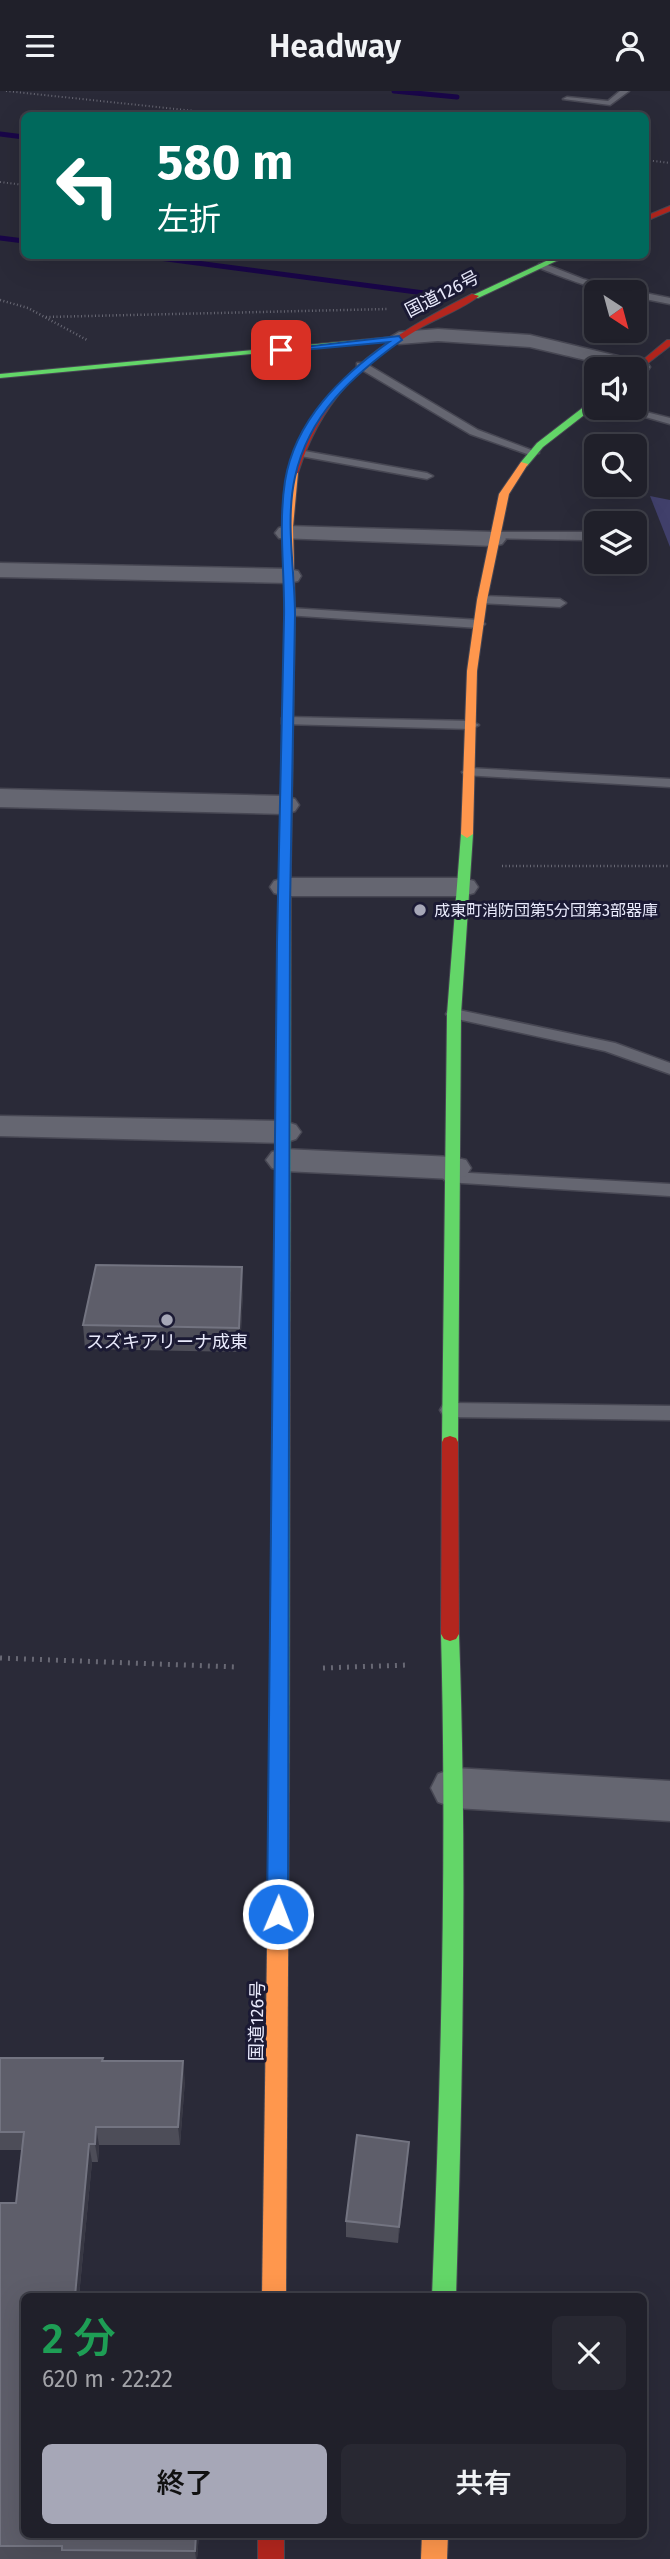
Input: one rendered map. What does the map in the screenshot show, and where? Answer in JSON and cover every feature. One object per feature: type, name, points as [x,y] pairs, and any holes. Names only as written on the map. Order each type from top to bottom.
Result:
[{"type":"main road","name":"国道126号","points":[[274,2293],[285,805],[290,612],[287,533],[290,478],[323,404],[362,365],[399,338],[446,311],[557,259]]},
{"type":"main road","points":[[0,376],[399,338]]},
{"type":"main road","points":[[650,363],[670,342]]},
{"type":"main road","points":[[444,2293],[451,2109],[455,1788],[450,1664],[454,1014],[472,725],[472,671],[482,600],[504,494],[534,453],[584,413]]},
{"type":"main road","points":[[271,2538],[271,2559]]},
{"type":"main road","points":[[434,2559],[435,2538]]},
{"type":"street","points":[[399,338],[438,335],[530,341],[650,363]]},
{"type":"street","points":[[287,533],[494,537]]},
{"type":"street","points":[[0,570],[289,576]]},
{"type":"street","points":[[0,798],[285,805]]},
{"type":"street","points":[[285,887],[464,877]]},
{"type":"street","points":[[0,1126],[284,1146],[453,1173]]},
{"type":"street","points":[[455,1788],[670,1801]]},
{"type":"lane","points":[[567,99],[610,103],[625,91]]},
{"type":"lane","points":[[542,266],[584,282]]},
{"type":"lane","points":[[648,297],[670,301]]},
{"type":"lane","points":[[362,365],[474,432],[534,453]]},
{"type":"lane","points":[[647,415],[670,421]]},
{"type":"lane","points":[[299,453],[427,475]]},
{"type":"lane","points":[[494,537],[584,536]]},
{"type":"lane","points":[[482,600],[560,603]]},
{"type":"lane","points":[[290,612],[479,624]]},
{"type":"lane","points":[[287,721],[472,725]]},
{"type":"lane","points":[[469,772],[670,783]]},
{"type":"lane","points":[[454,1014],[609,1047],[670,1069]]},
{"type":"lane","points":[[453,1173],[670,1190]]},
{"type":"lane","points":[[450,1410],[670,1413]]},
{"type":"path","points":[[6,91],[205,112]]},
{"type":"path","points":[[649,160],[670,163]]},
{"type":"path","points":[[0,182],[21,185]]},
{"type":"path","points":[[0,300],[46,317],[130,365]]},
{"type":"path","points":[[46,317],[429,308],[446,311]]},
{"type":"path","points":[[464,877],[670,866]]},
{"type":"path","points":[[0,1658],[280,1669],[450,1664]]},
{"type":"shaded area","points":[[650,496],[670,500],[670,547]]},
{"type":"building","points":[[96,1265],[242,1267],[239,1328],[83,1325]]},
{"type":"building","points":[[0,2058],[183,2061],[178,2127],[96,2127],[95,2144],[89,2144],[75,2293],[21,2293],[21,2538],[196,2538],[195,2551],[62,2550],[62,2546],[0,2546],[0,2203],[16,2203],[24,2132],[0,2132]]},
{"type":"building","points":[[357,2135],[409,2142],[399,2227],[346,2221]]},
{"type":"waterway","points":[[394,91],[457,97]]},
{"type":"waterway","points":[[0,134],[21,137]]},
{"type":"waterway","points":[[0,238],[21,241]]},
{"type":"waterway","points":[[166,259],[424,293]]},
{"type":"traffic: fast","points":[[475,296],[557,259]]},
{"type":"traffic: fast","points":[[0,376],[399,338]]},
{"type":"traffic: fast","points":[[524,464],[540,445],[584,411]]},
{"type":"traffic: fast","points":[[450,1442],[454,1014],[467,834]]},
{"type":"traffic: fast","points":[[279,1810],[285,866]]},
{"type":"traffic: fast","points":[[444,2293],[451,2109],[455,1788],[450,1634]]},
{"type":"traffic: slow","points":[[467,834],[472,671],[482,600],[504,494],[524,464]]},
{"type":"traffic: slow","points":[[285,866],[290,615],[288,527],[293,473]]},
{"type":"traffic: slow","points":[[274,2293],[279,1810]]},
{"type":"traffic: slow","points":[[434,2559],[435,2538]]},
{"type":"traffic: jam","points":[[649,218],[670,208]]},
{"type":"traffic: jam","points":[[293,473],[303,441],[319,413],[339,388],[389,345],[475,296]]},
{"type":"traffic: jam","points":[[647,361],[670,342]]},
{"type":"traffic: jam","points":[[450,1442],[450,1634]]},
{"type":"traffic: jam","points":[[271,2538],[271,2559]]},
{"type":"place","name":"成東町消防団第5分団第3部器庫","points":[[420,910]]},
{"type":"place","name":"スズキアリーナ成東","points":[[167,1320]]},
{"type":"route","points":[[278,1914],[285,805],[290,612],[287,533],[290,478],[303,442],[323,404],[362,365],[399,338],[281,350]]}]
